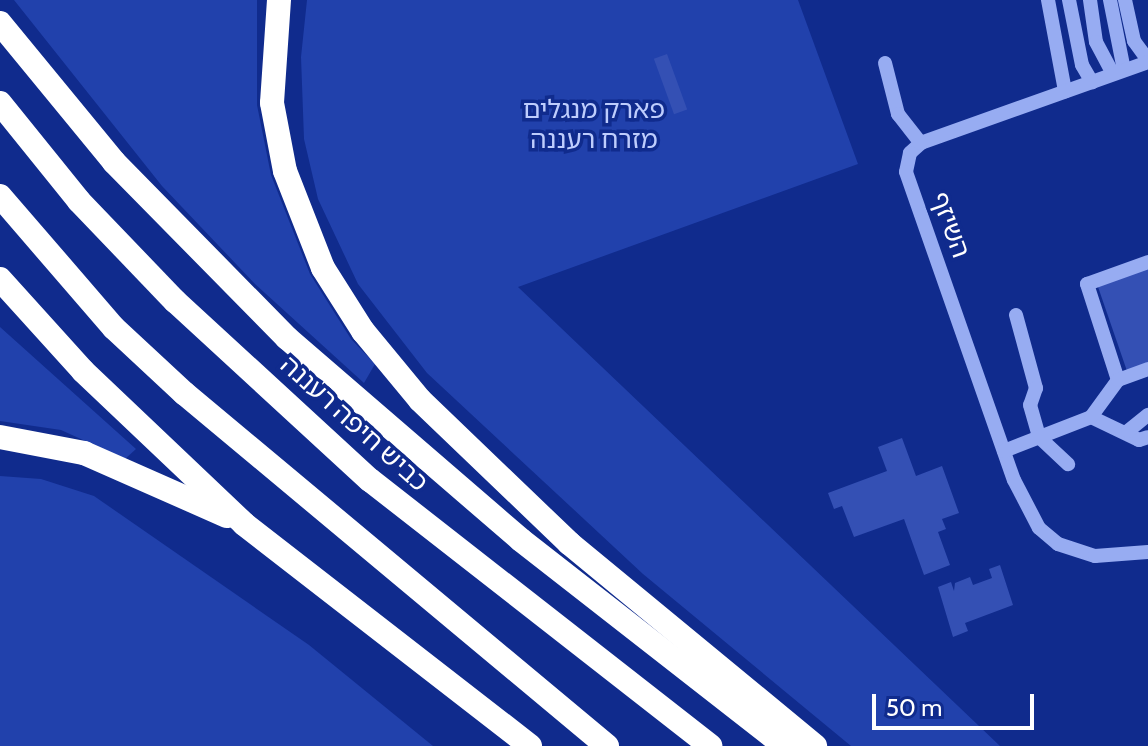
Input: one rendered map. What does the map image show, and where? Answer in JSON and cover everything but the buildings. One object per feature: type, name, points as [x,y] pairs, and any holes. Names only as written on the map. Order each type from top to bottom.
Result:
[{"type":"highway","points":[[279,0],[272,103],[285,171],[323,268],[363,331],[420,400],[569,543],[815,746]]},
{"type":"highway","points":[[0,23],[114,162],[287,338],[521,540],[785,746]]},
{"type":"highway","name":"כביש חיפה רעננה","points":[[0,103],[79,201],[175,301],[370,480],[710,746]]},
{"type":"highway","points":[[0,196],[114,328],[184,393],[607,746]]},
{"type":"highway","points":[[0,279],[83,371],[244,524],[530,746]]},
{"type":"highway","points":[[0,437],[84,453],[244,524]]},
{"type":"street","points":[[1048,0],[1065,91]]},
{"type":"street","points":[[1069,0],[1082,65],[1092,82]]},
{"type":"street","points":[[1090,0],[1096,42],[1119,72]]},
{"type":"street","points":[[1110,0],[1119,72]]},
{"type":"street","points":[[885,63],[898,114],[921,143],[1148,61],[1134,41],[1125,0]]},
{"type":"street","name":"השיזף","points":[[921,143],[910,153],[906,172],[1026,506],[1039,528],[1058,544],[1095,556],[1148,552]]},
{"type":"street","points":[[1118,380],[1087,284],[1148,262]]},
{"type":"street","points":[[1016,315],[1036,388],[1030,405],[1039,437],[1068,464]]},
{"type":"street","points":[[1004,451],[1091,417],[1118,380],[1148,369]]},
{"type":"street","points":[[1128,431],[1148,415]]},
{"type":"street","points":[[1091,417],[1128,431],[1139,440],[1148,437]]},
{"type":"green space","points":[[14,0],[257,0],[257,105],[271,175],[310,274],[351,339],[375,364],[364,383],[255,284],[162,186]]},
{"type":"green space","name":"פארק מנגלים מזרח רעננה","points":[[307,0],[798,0],[858,164],[518,287],[1000,746],[851,746],[643,574],[427,373],[358,284],[318,199],[304,139],[301,57]]},
{"type":"green space","points":[[0,327],[136,449],[125,459],[61,430],[0,421]]},
{"type":"green space","points":[[0,476],[41,479],[94,496],[309,645],[433,746],[0,746]]}]
